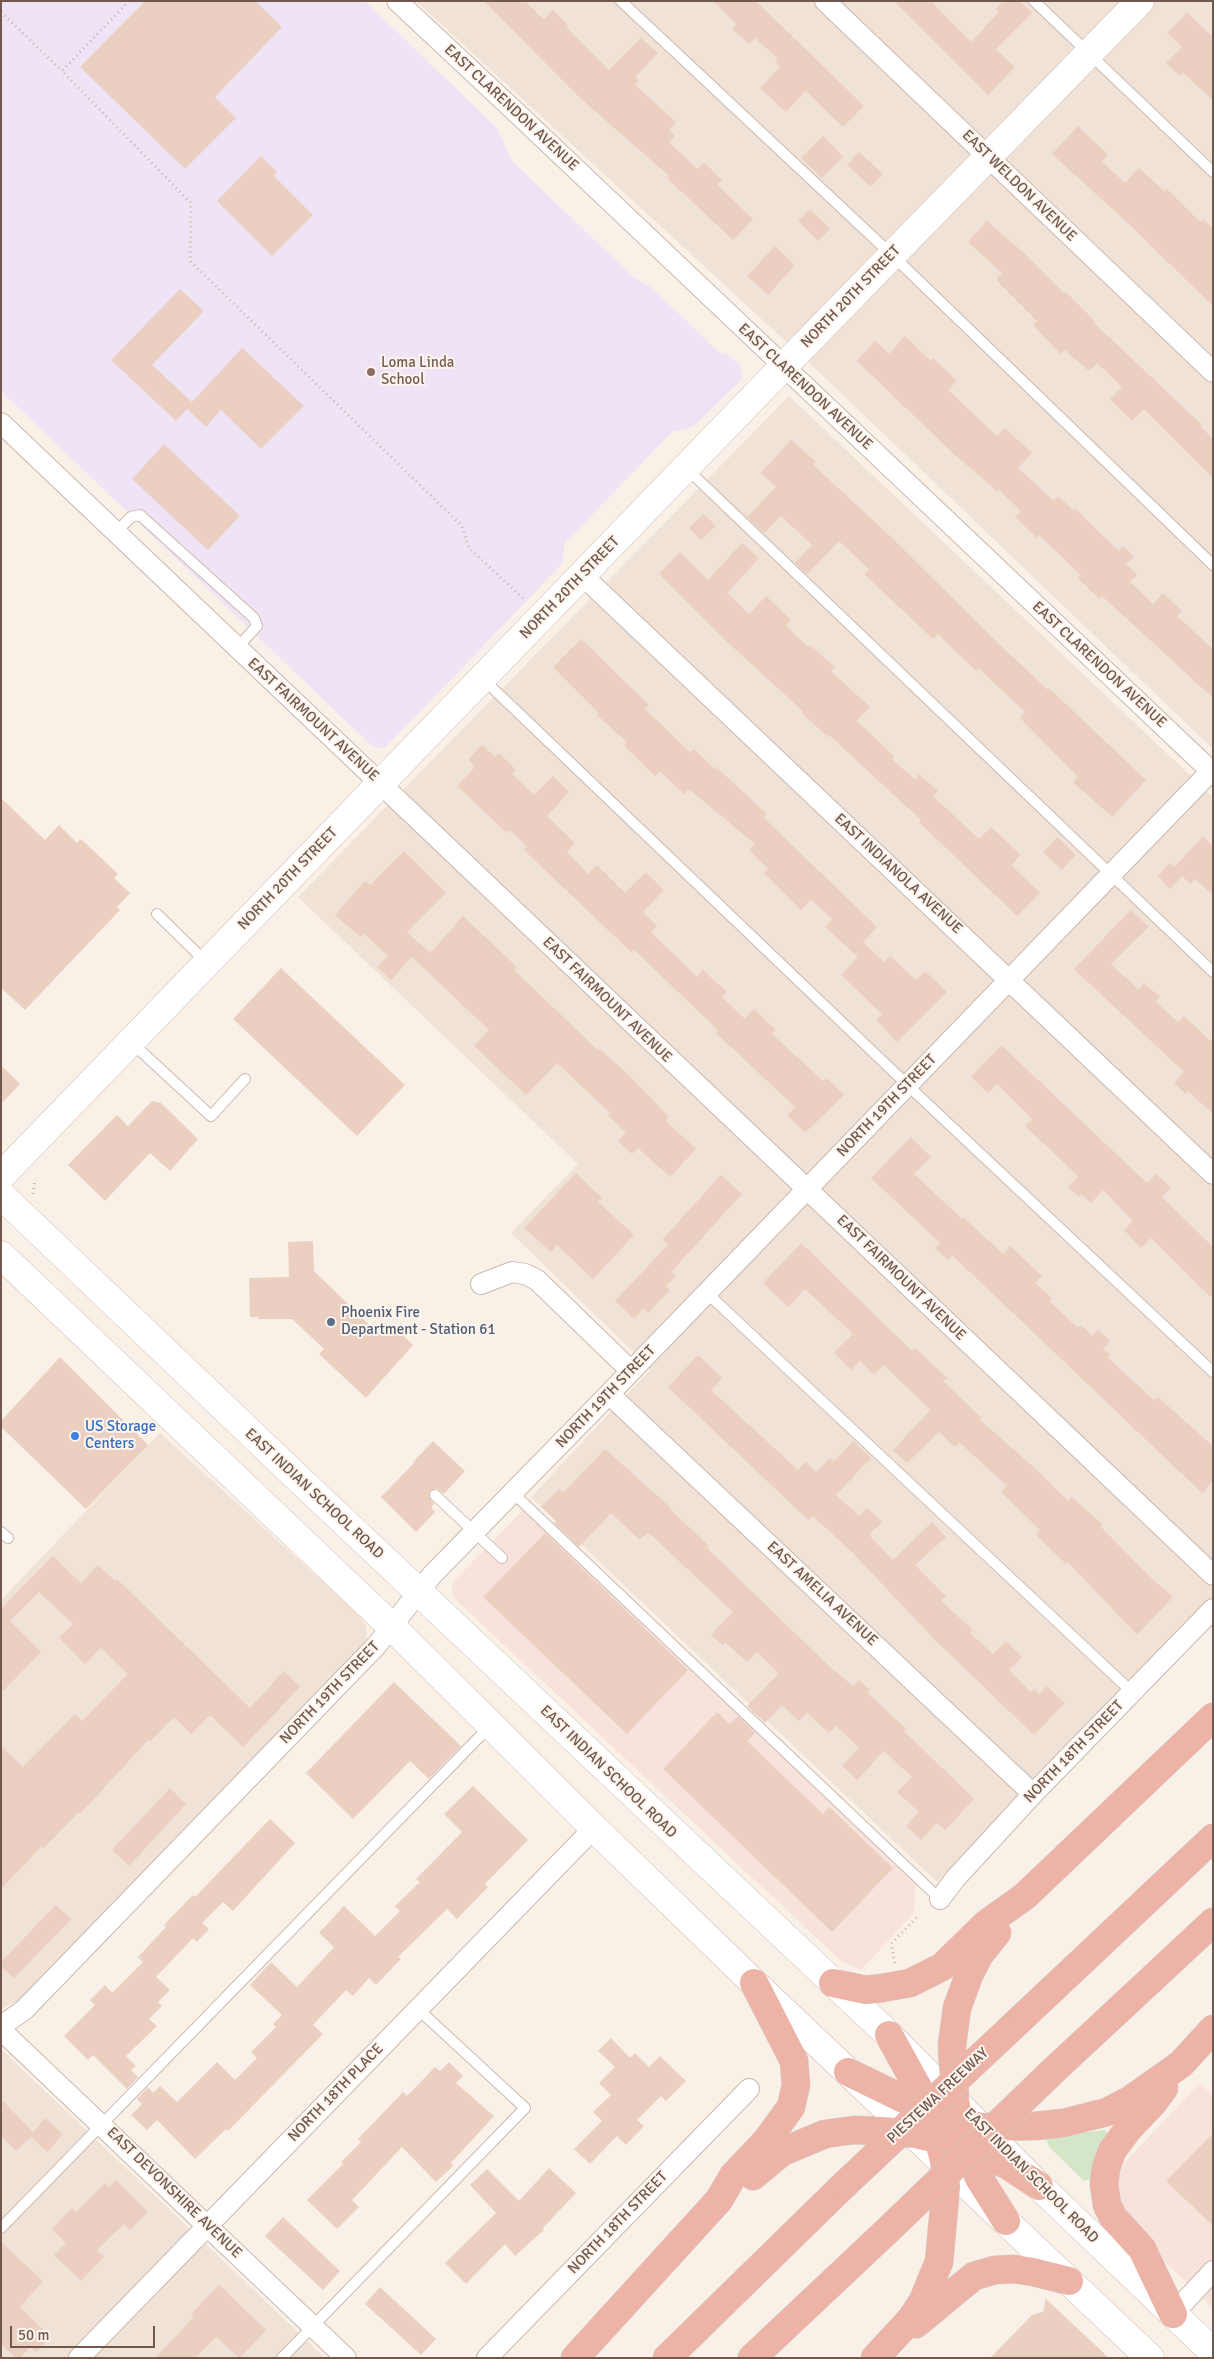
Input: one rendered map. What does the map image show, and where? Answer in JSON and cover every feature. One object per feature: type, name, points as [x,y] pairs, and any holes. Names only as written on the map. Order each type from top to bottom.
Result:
[{"type":"highway","points":[[833,1983],[866,1990],[899,1986],[942,1968],[986,1924],[1025,1896],[1213,1717]]},
{"type":"highway","name":"PIESTEWA FREEWAY","points":[[667,2358],[843,2186],[1213,1838]]},
{"type":"highway","points":[[884,2350],[923,2301],[939,2262],[944,2214],[952,2045],[957,2008],[969,1974],[980,1954],[1025,1896]]},
{"type":"highway","points":[[752,2358],[1053,2071],[1213,1922]]},
{"type":"highway","points":[[575,2358],[719,2200],[733,2176],[780,2124],[791,2106],[796,2085],[794,2062],[754,1983]]},
{"type":"highway","points":[[1173,2314],[1142,2249],[1113,2217],[1107,2205],[1104,2184],[1106,2168],[1112,2151],[1129,2128],[1153,2103],[1181,2064],[1213,2029]]},
{"type":"highway","points":[[719,2200],[745,2183],[782,2152],[824,2134],[861,2130],[949,2130],[1035,2126],[1084,2119],[1107,2112],[1130,2100],[1181,2064]]},
{"type":"highway","points":[[848,2072],[949,2130],[1039,2186]]},
{"type":"highway","points":[[884,2350],[974,2276],[995,2270],[1014,2270],[1033,2272],[1069,2281]]},
{"type":"main road","name":"NORTH 20TH STREET","points":[[1,1176],[784,366],[1140,1]]},
{"type":"main road","name":"EAST INDIAN SCHOOL ROAD","points":[[1,1195],[147,1336],[889,2035],[1006,2221],[1150,2358]]},
{"type":"main road","points":[[1,1255],[391,1626],[594,1828],[848,2072]]},
{"type":"main road","name":"EAST INDIAN SCHOOL ROAD","points":[[1039,2186],[1213,2352]]},
{"type":"street","name":"EAST CLARENDON AVENUE","points":[[396,1],[1212,771]]},
{"type":"street","name":"EAST WELDON AVENUE","points":[[825,1],[1213,372]]},
{"type":"street","name":"EAST FAIRMOUNT AVENUE","points":[[1,423],[1213,1575]]},
{"type":"street","name":"EAST INDIANOLA AVENUE","points":[[582,575],[1213,1174]]},
{"type":"street","name":"NORTH 19TH STREET","points":[[1,2028],[29,2004],[376,1646],[432,1575],[474,1531],[610,1394],[1212,771]]},
{"type":"street","points":[[481,1284],[512,1272],[525,1274],[537,1280],[631,1371]]},
{"type":"street","name":"EAST AMELIA AVENUE","points":[[610,1394],[1033,1794]]},
{"type":"street","name":"NORTH 18TH STREET","points":[[940,1899],[955,1879],[1033,1794],[1213,1609]]},
{"type":"street","name":"NORTH 18TH PLACE","points":[[79,2358],[207,2224],[594,1828]]},
{"type":"street","name":"EAST DEVONSHIRE AVENUE","points":[[1,2028],[346,2358]]},
{"type":"street","name":"NORTH 18TH STREET","points":[[487,2358],[749,2089]]},
{"type":"street","points":[[1173,2314],[1213,2271]]},
{"type":"lane","points":[[621,1],[892,255],[1213,565]]},
{"type":"lane","points":[[1034,1],[1213,172]]},
{"type":"lane","points":[[686,468],[1213,972]]},
{"type":"lane","points":[[116,532],[131,517],[140,515],[254,618],[257,626],[237,648]]},
{"type":"lane","points":[[482,678],[907,1085],[1213,1372]]},
{"type":"lane","points":[[157,914],[207,963]]},
{"type":"lane","points":[[130,1042],[211,1116],[245,1079]]},
{"type":"lane","points":[[707,1292],[1132,1692]]},
{"type":"lane","points":[[512,1492],[940,1899]]},
{"type":"lane","points":[[435,1495],[502,1558]]},
{"type":"lane","points":[[1,2228],[491,1726]]},
{"type":"lane","points":[[282,2358],[524,2108],[418,2009]]},
{"type":"path","points":[[62,71],[129,1]]},
{"type":"path","points":[[1,12],[62,71],[191,203],[190,261],[462,526],[469,548],[528,604]]},
{"type":"path","points":[[32,1201],[35,1179]]},
{"type":"path","points":[[896,1968],[891,1944],[919,1915]]},
{"type":"shaded area","name":"Loma Linda School","points":[[1,1],[365,1],[497,128],[512,161],[632,276],[651,287],[722,355],[725,352],[741,366],[742,379],[693,427],[673,431],[565,543],[562,564],[385,748],[373,747],[1,391]]},
{"type":"shaded area","points":[[416,1],[1213,1],[1213,749],[819,372]]},
{"type":"shaded area","points":[[789,396],[1213,797],[1213,1596],[937,1882],[531,1497],[651,1369],[511,1233],[578,1164],[298,897]]},
{"type":"shaded area","points":[[160,1433],[359,1615],[366,1626],[367,1638],[360,1648],[21,1999],[1,2009],[1,1600]]},
{"type":"shaded area","points":[[524,1509],[916,1882],[914,1913],[861,1970],[841,1961],[453,1597],[452,1583]]},
{"type":"shaded area","points":[[1,2049],[325,2358],[1,2358]]},
{"type":"shaded area","points":[[1200,2083],[1213,2096],[1213,2309],[1122,2220],[1112,2189],[1124,2163]]},
{"type":"green space","points":[[1105,2130],[1108,2134],[1091,2179],[1084,2181],[1049,2147],[1046,2137]]},
{"type":"building","points":[[145,1],[255,1],[282,27],[215,97],[236,118],[185,169],[80,67]]},
{"type":"building","points":[[484,1],[525,1],[544,20],[553,10],[568,25],[566,27],[609,70],[641,38],[658,53],[635,77],[639,81],[635,85],[676,122],[669,130],[675,136],[669,142],[697,169],[704,162],[722,180],[717,185],[753,219],[733,240],[667,178],[669,176],[578,96]]},
{"type":"building","points":[[713,1],[756,1],[864,106],[843,127],[806,91],[786,112],[760,88],[780,67],[775,62],[778,59],[755,38],[749,44],[732,29],[736,24]]},
{"type":"building","points":[[894,1],[931,1],[971,42],[999,12],[996,9],[1003,1],[1020,1],[1032,13],[996,49],[1015,67],[988,95]]},
{"type":"building","points":[[1187,13],[1213,37],[1213,100],[1183,73],[1180,76],[1166,63],[1182,47],[1167,33]]},
{"type":"building","points":[[1078,126],[1108,155],[1102,162],[1125,183],[1139,168],[1164,191],[1167,189],[1200,222],[1203,219],[1213,228],[1213,306],[1131,226],[1052,154]]},
{"type":"building","points":[[823,136],[843,157],[822,178],[801,158]]},
{"type":"building","points":[[859,152],[883,174],[871,187],[847,165]]},
{"type":"building","points":[[261,156],[277,172],[274,176],[313,215],[272,256],[217,201]]},
{"type":"building","points":[[810,209],[830,229],[818,241],[798,221]]},
{"type":"building","points":[[987,221],[1023,252],[1065,294],[1066,292],[1095,321],[1093,322],[1202,425],[1200,426],[1213,439],[1213,478],[1144,409],[1132,421],[1110,399],[1122,387],[1097,363],[1089,371],[1065,350],[1061,354],[1033,325],[1037,321],[996,280],[1002,273],[968,242]]},
{"type":"building","points":[[775,246],[795,265],[768,295],[747,276]]},
{"type":"building","points":[[180,289],[204,311],[152,365],[192,402],[242,348],[304,406],[261,449],[221,410],[206,427],[187,409],[176,421],[111,360]]},
{"type":"building","points":[[905,336],[931,361],[933,358],[957,381],[948,390],[997,436],[1005,428],[1032,453],[1018,468],[1054,501],[1058,496],[1073,510],[1074,508],[1119,551],[1123,546],[1134,557],[1126,564],[1137,575],[1130,582],[1153,604],[1163,593],[1182,611],[1177,616],[1213,649],[1213,698],[1102,596],[1099,599],[1078,578],[1081,575],[1039,535],[1037,538],[1015,517],[1021,511],[999,490],[998,492],[955,455],[857,361],[875,341],[889,354]]},
{"type":"building","points":[[791,440],[816,462],[813,465],[888,534],[1000,645],[1048,690],[1049,688],[1146,780],[1112,817],[1073,782],[1078,777],[1020,718],[1025,712],[978,668],[976,671],[938,634],[933,639],[864,574],[869,569],[839,541],[807,574],[795,563],[812,545],[781,516],[764,533],[747,517],[776,487],[761,473]]},
{"type":"building","points":[[164,444],[240,516],[208,550],[132,479]]},
{"type":"building","points":[[704,514],[716,526],[701,540],[689,528]]},
{"type":"building","points":[[742,543],[759,558],[727,593],[749,614],[766,596],[791,620],[786,626],[808,647],[810,645],[835,667],[831,671],[870,707],[857,721],[894,756],[892,759],[915,780],[919,774],[938,791],[933,796],[979,839],[991,827],[1021,855],[1011,865],[1040,893],[1017,916],[919,822],[921,820],[829,735],[828,737],[802,713],[804,712],[725,640],[659,574],[680,552],[708,580]]},
{"type":"building","points":[[581,639],[649,705],[645,709],[691,753],[694,749],[767,814],[764,818],[877,927],[863,942],[884,962],[890,956],[916,980],[925,971],[947,992],[897,1042],[876,1020],[882,1014],[841,975],[858,957],[825,927],[832,919],[811,899],[801,910],[764,873],[768,869],[749,850],[755,844],[689,789],[684,794],[660,771],[655,776],[624,746],[627,742],[597,715],[599,713],[553,667]]},
{"type":"building","points":[[482,745],[495,757],[499,753],[516,770],[512,774],[534,795],[553,776],[569,792],[547,816],[575,843],[567,852],[588,874],[597,865],[625,893],[646,872],[664,890],[643,912],[657,926],[651,932],[697,977],[703,970],[727,992],[722,997],[745,1019],[754,1009],[776,1030],[772,1034],[823,1081],[827,1078],[844,1095],[805,1133],[787,1115],[795,1107],[716,1033],[718,1030],[634,950],[631,952],[524,850],[527,847],[510,830],[507,833],[457,786],[475,767],[468,760]]},
{"type":"building","points":[[1,798],[45,840],[59,825],[77,843],[81,839],[118,874],[114,878],[130,893],[117,907],[120,910],[25,1010],[1,988]]},
{"type":"building","points":[[1057,837],[1076,855],[1062,870],[1043,852]]},
{"type":"building","points":[[1203,837],[1213,846],[1213,895],[1195,879],[1190,884],[1182,876],[1170,889],[1158,876],[1170,863],[1174,867]]},
{"type":"building","points":[[404,851],[446,893],[407,932],[430,953],[463,916],[517,967],[514,970],[598,1050],[600,1049],[632,1078],[669,1117],[666,1121],[696,1149],[670,1177],[638,1148],[632,1154],[618,1141],[626,1133],[608,1115],[610,1113],[557,1063],[526,1095],[474,1046],[489,1030],[412,957],[391,980],[377,967],[388,956],[363,933],[360,937],[335,915],[365,881],[370,885]]},
{"type":"building","points":[[1131,910],[1149,927],[1111,964],[1139,990],[1144,983],[1160,997],[1156,1002],[1178,1022],[1184,1016],[1213,1043],[1213,1114],[1188,1091],[1186,1094],[1174,1083],[1184,1072],[1074,969]]},
{"type":"building","points":[[281,968],[405,1085],[357,1136],[233,1019]]},
{"type":"building","points":[[1001,1045],[1147,1183],[1156,1174],[1171,1188],[1162,1197],[1213,1247],[1213,1299],[1151,1238],[1141,1248],[1124,1230],[1133,1221],[1103,1190],[1091,1203],[1081,1194],[1079,1197],[1068,1187],[1078,1176],[1025,1126],[1032,1119],[997,1084],[988,1093],[971,1077]]},
{"type":"building","points":[[1,1065],[20,1084],[1,1104]]},
{"type":"building","points":[[152,1101],[161,1103],[198,1139],[170,1171],[150,1153],[105,1201],[68,1165],[117,1115],[128,1126]]},
{"type":"building","points":[[911,1137],[931,1157],[914,1174],[1003,1254],[1010,1246],[1042,1276],[1035,1283],[1052,1298],[1049,1301],[1078,1328],[1081,1325],[1092,1336],[1098,1330],[1110,1341],[1103,1349],[1110,1355],[1108,1358],[1155,1401],[1158,1397],[1213,1446],[1213,1481],[1202,1493],[952,1255],[948,1260],[935,1248],[940,1243],[871,1178]]},
{"type":"building","points":[[576,1173],[602,1198],[598,1202],[634,1235],[593,1279],[557,1245],[551,1252],[524,1228]]},
{"type":"building","points":[[721,1175],[742,1194],[671,1272],[676,1276],[666,1286],[670,1290],[648,1313],[643,1309],[634,1319],[615,1301],[668,1245],[662,1240]]},
{"type":"building","name":"Phoenix Fire Department - Station 61","points":[[313,1241],[314,1271],[380,1335],[391,1324],[413,1345],[366,1398],[319,1354],[324,1349],[292,1319],[258,1319],[258,1317],[250,1317],[249,1278],[289,1277],[288,1242]]},
{"type":"building","points":[[801,1243],[912,1351],[915,1348],[947,1378],[943,1381],[982,1418],[980,1420],[1029,1463],[1068,1501],[1072,1497],[1103,1525],[1101,1527],[1148,1575],[1173,1597],[1137,1635],[1068,1562],[1066,1564],[1036,1535],[1040,1530],[1001,1492],[1007,1486],[959,1442],[955,1447],[939,1432],[907,1463],[893,1450],[930,1410],[884,1365],[874,1375],[860,1361],[851,1370],[834,1352],[853,1334],[805,1289],[788,1307],[763,1283]]},
{"type":"building","points":[[698,1355],[722,1378],[711,1390],[798,1470],[806,1462],[816,1472],[830,1458],[834,1461],[853,1441],[871,1458],[836,1495],[859,1516],[867,1508],[882,1522],[869,1535],[893,1560],[932,1522],[946,1537],[915,1565],[946,1596],[941,1601],[973,1630],[970,1633],[993,1654],[1006,1641],[1022,1657],[1009,1670],[1031,1692],[1034,1689],[1039,1694],[1047,1686],[1065,1703],[1034,1735],[934,1639],[853,1553],[813,1516],[808,1520],[668,1387]]},
{"type":"building","name":"US Storage Centers","points":[[60,1357],[148,1445],[86,1509],[1,1427],[1,1421]]},
{"type":"building","points":[[433,1441],[465,1471],[444,1494],[436,1488],[430,1491],[429,1497],[434,1504],[431,1507],[435,1512],[416,1532],[381,1497]]},
{"type":"building","points":[[605,1449],[671,1508],[709,1546],[707,1548],[830,1667],[853,1686],[859,1680],[870,1690],[867,1692],[906,1729],[904,1731],[974,1799],[945,1830],[937,1823],[921,1840],[906,1826],[919,1812],[897,1792],[912,1777],[884,1751],[857,1780],[842,1766],[859,1748],[836,1726],[829,1733],[807,1713],[799,1721],[782,1705],[765,1723],[747,1706],[779,1673],[757,1652],[747,1662],[725,1642],[723,1645],[711,1635],[733,1612],[648,1532],[640,1540],[611,1513],[579,1547],[554,1523],[556,1521],[541,1507],[559,1489],[563,1493]]},
{"type":"building","points":[[545,1533],[688,1670],[627,1734],[483,1597]]},
{"type":"building","points":[[53,1556],[81,1583],[98,1565],[115,1581],[117,1579],[250,1708],[284,1671],[300,1687],[243,1747],[210,1715],[191,1734],[174,1717],[151,1741],[149,1739],[80,1814],[79,1812],[44,1848],[42,1846],[1,1889],[1,1746],[23,1767],[75,1714],[82,1721],[128,1674],[101,1648],[85,1664],[59,1638],[73,1624],[39,1592],[10,1621],[41,1652],[1,1693],[1,1609]]},
{"type":"building","points":[[394,1682],[461,1746],[429,1779],[410,1761],[353,1819],[306,1773]]},
{"type":"building","points":[[717,1712],[730,1724],[738,1716],[755,1733],[747,1741],[823,1814],[829,1807],[893,1868],[832,1932],[663,1769]]},
{"type":"building","points":[[473,1786],[528,1840],[485,1884],[488,1887],[457,1919],[447,1909],[398,1957],[401,1959],[376,1985],[369,1978],[353,1996],[346,1990],[313,2025],[323,2034],[228,2131],[226,2129],[195,2159],[157,2120],[147,2130],[131,2115],[142,2104],[137,2099],[148,2087],[153,2093],[160,2086],[177,2102],[217,2062],[235,2080],[257,2058],[251,2052],[276,2027],[273,2024],[282,2015],[250,1985],[271,1962],[297,1987],[334,1947],[319,1933],[344,1906],[375,1936],[400,1911],[395,1906],[420,1882],[416,1879],[462,1832],[444,1814]]},
{"type":"building","points":[[170,1788],[186,1804],[129,1866],[112,1850]]},
{"type":"building","points":[[270,1819],[295,1843],[233,1911],[223,1902],[202,1923],[209,1929],[197,1942],[193,1938],[156,1977],[170,1990],[158,2002],[162,2006],[149,2019],[157,2026],[126,2056],[136,2066],[131,2070],[138,2077],[127,2089],[93,2055],[88,2060],[64,2036],[95,2005],[90,2000],[105,1985],[112,1993],[143,1962],[138,1957],[166,1927],[164,1925],[193,1895],[195,1897]]},
{"type":"building","points":[[56,1905],[71,1919],[14,1978],[1,1966],[1,1962]]},
{"type":"building","points":[[611,2038],[630,2058],[635,2053],[649,2067],[660,2056],[686,2081],[666,2101],[661,2096],[637,2120],[644,2126],[626,2145],[617,2136],[590,2164],[574,2149],[602,2121],[593,2112],[611,2095],[599,2083],[615,2067],[598,2051]]},
{"type":"building","points":[[449,2062],[463,2076],[456,2083],[494,2116],[451,2163],[453,2166],[436,2182],[402,2147],[352,2200],[359,2207],[337,2229],[307,2200],[343,2164],[341,2162],[361,2142],[358,2139],[403,2092],[407,2096],[435,2067],[440,2071]]},
{"type":"building","points":[[1,2099],[33,2132],[45,2118],[63,2134],[47,2152],[31,2137],[16,2151],[1,2136]]},
{"type":"building","points":[[1213,2133],[1213,2226],[1166,2181]]},
{"type":"building","points":[[549,2168],[576,2193],[543,2228],[544,2230],[515,2256],[505,2244],[466,2284],[445,2263],[496,2213],[470,2185],[487,2169],[519,2201]]},
{"type":"building","points":[[116,2180],[148,2212],[130,2230],[124,2224],[97,2250],[104,2257],[81,2281],[54,2255],[66,2243],[52,2229],[72,2208],[76,2212],[105,2183],[109,2187]]},
{"type":"building","points":[[283,2217],[340,2271],[323,2290],[265,2236]]},
{"type":"building","points":[[1,2242],[43,2281],[20,2307],[51,2337],[36,2352],[30,2347],[20,2358],[16,2358],[1,2344]]},
{"type":"building","points":[[219,2285],[266,2330],[240,2358],[216,2337],[195,2358],[155,2358],[194,2317],[191,2314]]},
{"type":"building","points":[[380,2287],[436,2339],[421,2355],[365,2304]]},
{"type":"building","points":[[1045,2298],[1109,2358],[990,2358],[1032,2315],[1044,2311]]},
{"type":"place","name":"Loma Linda School","points":[[371,372]]},
{"type":"place","name":"Phoenix Fire Department - Station 61","points":[[331,1322]]},
{"type":"place","name":"US Storage Centers","points":[[75,1436]]}]
